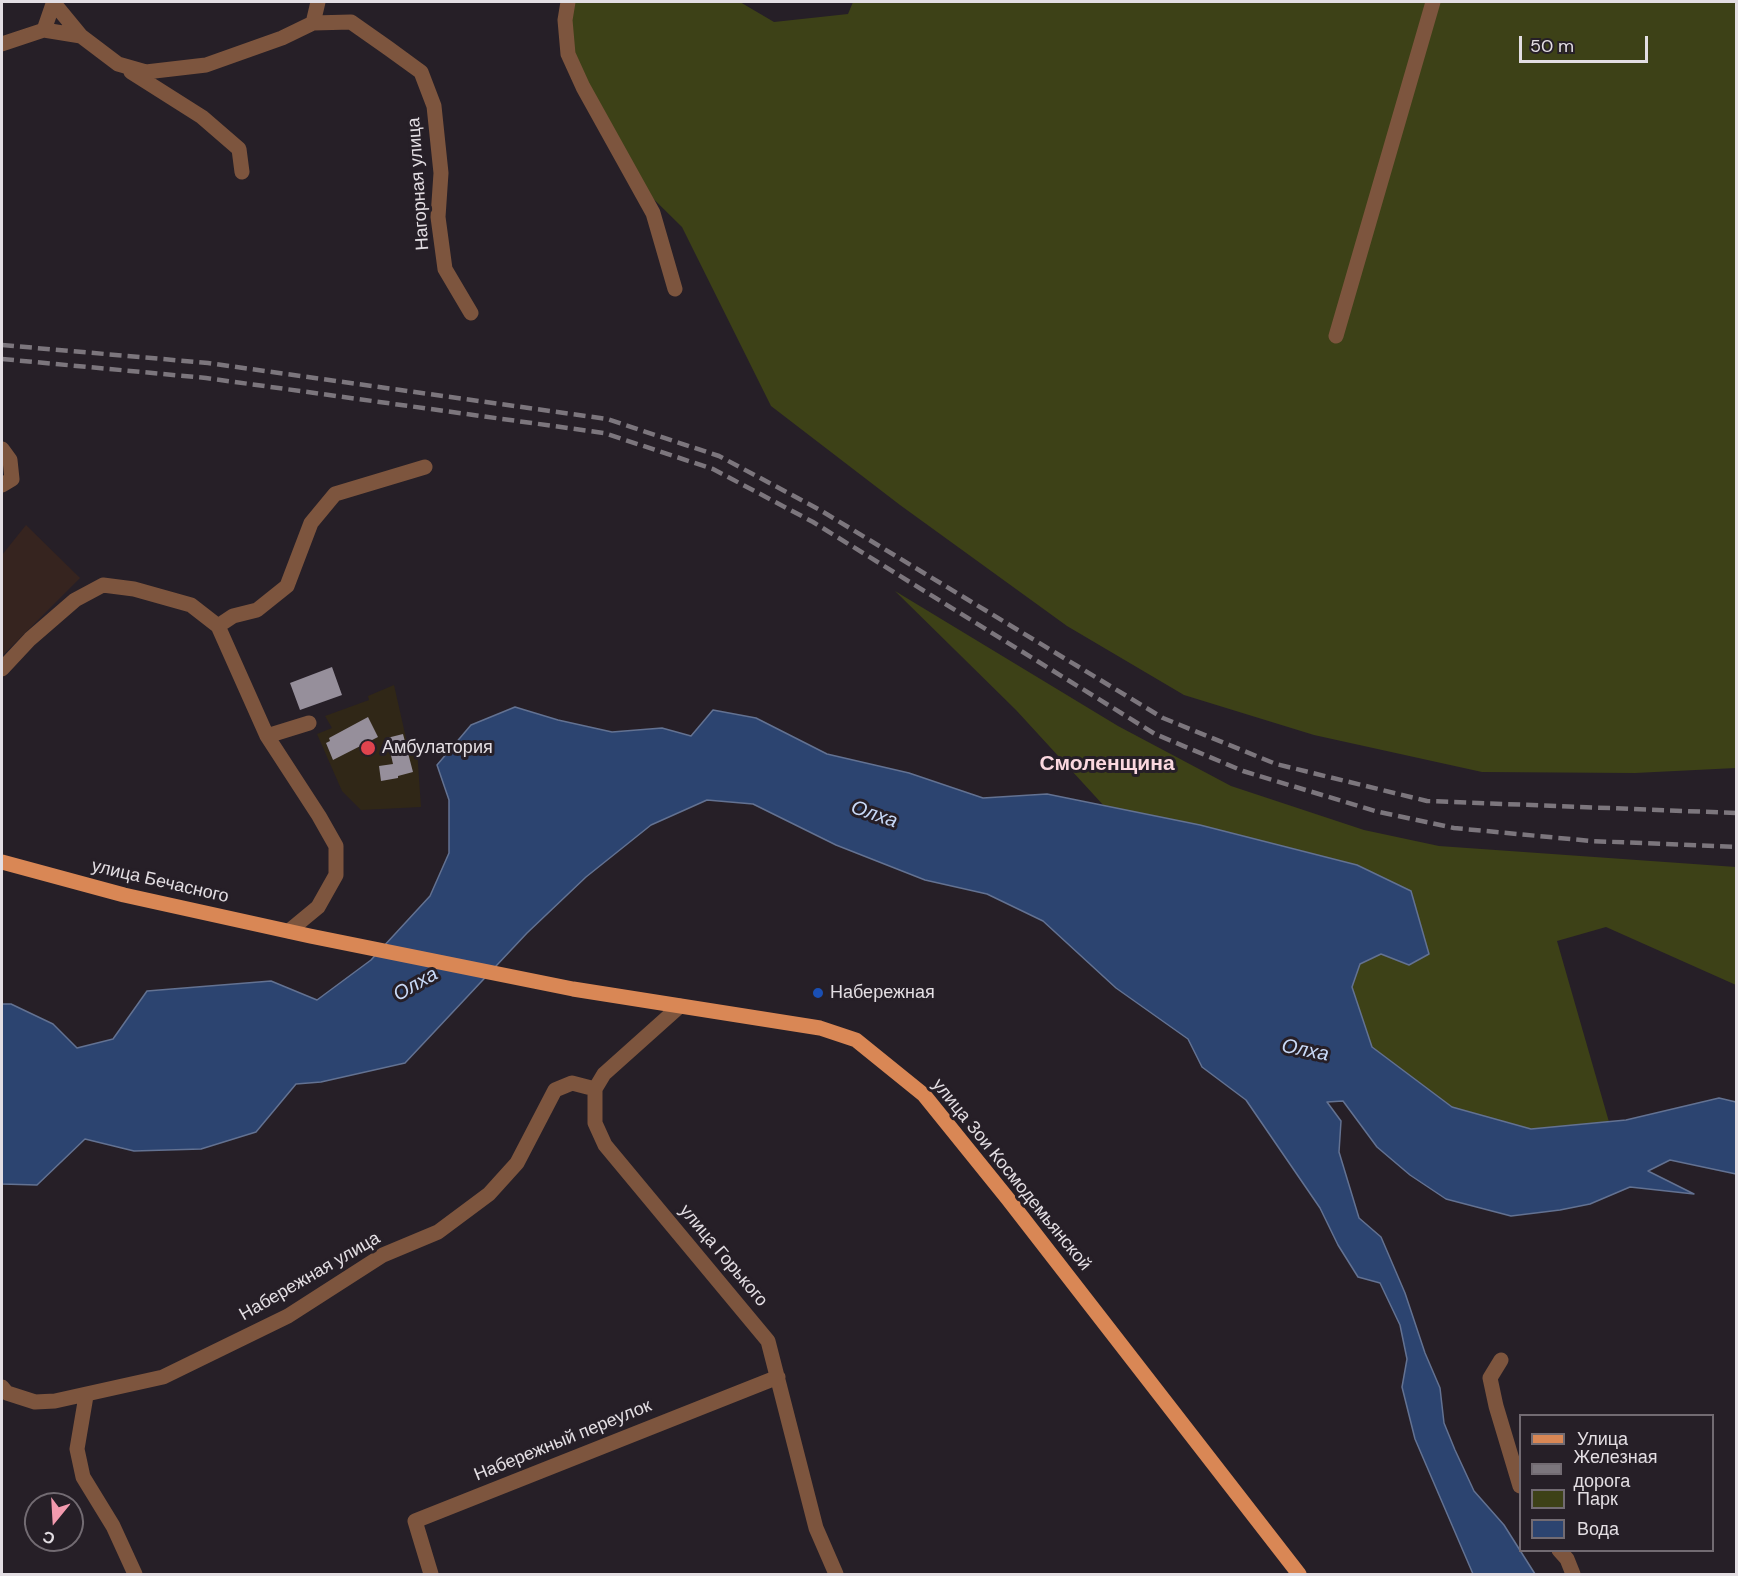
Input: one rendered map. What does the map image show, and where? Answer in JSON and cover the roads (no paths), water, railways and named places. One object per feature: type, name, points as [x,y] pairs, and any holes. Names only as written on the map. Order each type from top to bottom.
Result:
[{"type":"main road","name":"улица Бечасного","points":[[2,862],[124,895],[310,936],[573,989]]},
{"type":"main road","name":"улица Зои Космодемьянской","points":[[573,989],[820,1028],[856,1040],[924,1095],[1008,1199],[1299,1575]]},
{"type":"street","points":[[313,24],[318,2]]},
{"type":"street","points":[[568,2],[565,20],[568,54],[583,87],[653,213],[675,289]]},
{"type":"street","points":[[1336,336],[1432,2]]},
{"type":"street","points":[[44,30],[53,3]]},
{"type":"street","name":"Нагорная улица","points":[[53,3],[81,36],[118,64],[146,72],[206,65],[282,38],[313,24],[351,22],[421,72],[434,106],[441,173],[438,217],[445,269],[471,313]]},
{"type":"street","points":[[2,44],[44,30],[81,36]]},
{"type":"street","points":[[118,64],[202,117],[232,142],[239,149],[242,172]]},
{"type":"street","points":[[2,449],[10,460],[12,479],[2,485]]},
{"type":"street","points":[[218,626],[233,616],[257,610],[287,586],[311,523],[335,494],[425,466]]},
{"type":"street","points":[[2,669],[30,639],[75,600],[103,585],[134,588],[191,605],[218,626],[267,736],[336,846],[336,875],[318,907],[289,931]]},
{"type":"street","points":[[267,736],[309,723]]},
{"type":"street","points":[[595,1089],[604,1074],[680,1006]]},
{"type":"street","name":"Набережная улица","points":[[2,1387],[7,1393],[34,1402],[55,1401],[86,1396],[163,1377],[288,1316],[383,1255],[438,1232],[489,1194],[518,1163],[555,1090],[572,1083],[595,1089]]},
{"type":"street","name":"улица Горького","points":[[595,1089],[595,1123],[605,1145],[768,1341],[816,1528],[834,1573]]},
{"type":"street","points":[[1501,1360],[1490,1378],[1496,1406],[1519,1480]]},
{"type":"street","name":"Набережный переулок","points":[[431,1575],[415,1521],[778,1377]]},
{"type":"street","points":[[86,1396],[77,1449],[83,1477],[112,1526],[135,1575]]},
{"type":"street","points":[[1560,1552],[1567,1559],[1574,1575]]},
{"type":"water","name":"Олха","points":[[515,707],[558,720],[612,732],[662,728],[691,736],[713,710],[756,718],[827,754],[909,773],[983,798],[1047,794],[1200,825],[1357,865],[1411,891],[1429,954],[1409,965],[1381,954],[1360,964],[1352,987],[1372,1047],[1452,1107],[1531,1129],[1626,1120],[1719,1098],[1736,1102],[1736,1174],[1670,1160],[1648,1171],[1694,1194],[1630,1187],[1590,1204],[1511,1216],[1446,1199],[1410,1175],[1377,1147],[1343,1101],[1327,1102],[1341,1121],[1339,1152],[1359,1218],[1381,1237],[1405,1293],[1425,1353],[1440,1388],[1444,1423],[1455,1450],[1474,1491],[1504,1525],[1535,1574],[1473,1574],[1415,1439],[1402,1387],[1407,1359],[1400,1325],[1380,1283],[1358,1277],[1338,1245],[1320,1208],[1246,1100],[1202,1067],[1188,1039],[1116,988],[1043,921],[987,894],[925,880],[836,845],[753,804],[707,800],[651,825],[586,877],[527,933],[405,1063],[321,1082],[296,1084],[256,1132],[201,1149],[134,1151],[85,1139],[37,1185],[2,1184],[2,1004],[11,1004],[53,1024],[77,1048],[113,1039],[147,991],[271,981],[317,1000],[371,960],[430,896],[449,853],[449,800],[437,765],[471,725]]},
{"type":"railway","points":[[2,345],[208,363],[607,419],[719,456],[820,510],[1163,718],[1276,764],[1427,801],[1736,813]]},
{"type":"railway","points":[[2,359],[206,378],[604,433],[713,469],[813,522],[1155,734],[1243,771],[1375,811],[1454,828],[1591,841],[1736,847]]},
{"type":"place","name":"Амбулатория","points":[[368,748]]},
{"type":"place","name":"Набережная","points":[[818,993]]},
{"type":"district","name":"Смоленщина","points":[[1107,764]]}]
